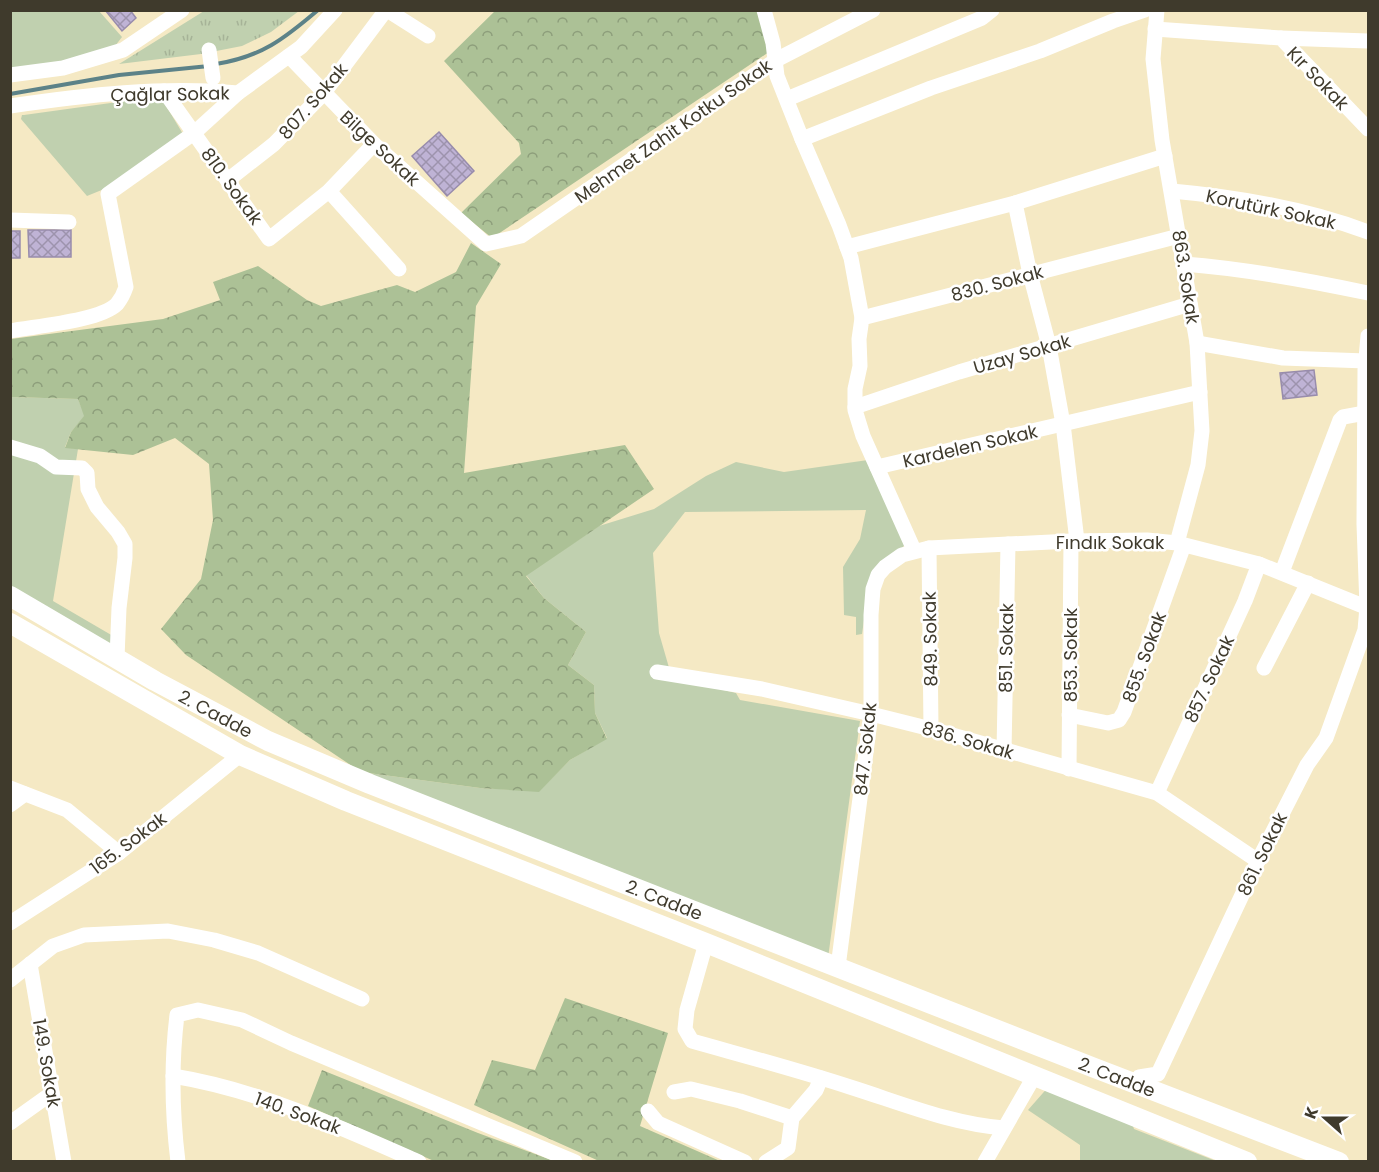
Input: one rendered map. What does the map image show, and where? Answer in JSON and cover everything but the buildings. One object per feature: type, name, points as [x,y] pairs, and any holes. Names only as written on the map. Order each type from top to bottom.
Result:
[{"type":"main road","name":"2. Cadde","points":[[10,596],[165,686],[278,746],[1135,1084],[1339,1161]]},
{"type":"main road","name":"2. Cadde","points":[[10,623],[240,755],[346,801],[1247,1161]]},
{"type":"street","points":[[10,75],[63,69],[123,50],[182,10]]},
{"type":"street","name":"Çağlar Sokak","points":[[10,106],[56,99],[164,91],[238,93],[289,56],[335,10]]},
{"type":"street","points":[[386,10],[428,36]]},
{"type":"street","name":"807. Sokak","points":[[228,180],[274,144],[323,94],[386,10]]},
{"type":"street","points":[[764,10],[776,60],[777,76],[851,258],[862,318],[855,407],[863,436],[877,467],[922,549]]},
{"type":"street","name":"Mehmet Zahit Kotku Sokak","points":[[476,235],[486,244],[521,236],[776,60],[873,10]]},
{"type":"street","points":[[787,99],[982,18],[992,10]]},
{"type":"street","points":[[802,139],[931,88],[1040,51],[1145,10]]},
{"type":"street","name":"863. Sokak","points":[[1157,10],[1153,59],[1165,156],[1197,343],[1202,431],[1198,465],[1181,544]]},
{"type":"street","name":"Kır Sokak","points":[[1155,29],[1281,38],[1368,129]]},
{"type":"street","points":[[1281,38],[1368,41]]},
{"type":"street","points":[[209,50],[213,78]]},
{"type":"street","name":"Bilge Sokak","points":[[289,56],[323,94],[374,144],[476,235]]},
{"type":"street","name":"810. Sokak","points":[[164,91],[269,238],[329,191]]},
{"type":"street","points":[[10,331],[91,316],[117,304],[126,287],[108,194],[194,133],[238,93]]},
{"type":"street","points":[[374,144],[329,191],[399,269]]},
{"type":"street","points":[[847,247],[1015,203],[1165,156]]},
{"type":"street","name":"Korutürk Sokak","points":[[1172,191],[1260,204],[1310,215],[1368,232]]},
{"type":"street","name":"Kardelen Sokak","points":[[1015,203],[1030,274],[1049,346],[1063,424],[1074,541]]},
{"type":"street","points":[[10,220],[69,222]]},
{"type":"street","name":"830. Sokak","points":[[862,318],[1179,236]]},
{"type":"street","points":[[1184,264],[1289,276],[1368,293]]},
{"type":"street","name":"Uzay Sokak","points":[[855,407],[959,372],[1190,304]]},
{"type":"street","name":"861. Sokak","points":[[1135,1084],[1139,1077],[1158,1074],[1258,861],[1307,765],[1326,738],[1365,630],[1368,608],[1366,361],[1368,336]]},
{"type":"street","points":[[1197,343],[1283,358],[1366,361]]},
{"type":"street","name":"Kardelen Sokak","points":[[877,467],[1200,392]]},
{"type":"street","points":[[1282,572],[1340,420],[1343,417],[1366,417]]},
{"type":"street","points":[[10,447],[40,456],[56,467],[82,468],[87,473],[88,489],[97,507],[125,544],[126,558],[119,608],[117,658]]},
{"type":"street","name":"Fındık Sokak","points":[[922,549],[1074,541],[1147,540],[1181,544],[1259,564],[1368,608]]},
{"type":"street","name":"853. Sokak","points":[[1069,769],[1074,541]]},
{"type":"street","name":"851. Sokak","points":[[1004,751],[1008,544]]},
{"type":"street","name":"855. Sokak","points":[[1069,715],[1108,723],[1119,720],[1124,712],[1181,544]]},
{"type":"street","name":"847. Sokak","points":[[838,967],[871,714],[873,589],[878,575],[885,567],[902,555],[922,549]]},
{"type":"street","name":"849. Sokak","points":[[922,549],[931,729]]},
{"type":"street","name":"857. Sokak","points":[[1157,793],[1245,601],[1259,564]]},
{"type":"street","points":[[1264,668],[1308,583]]},
{"type":"street","name":"836. Sokak","points":[[657,672],[762,689],[871,714],[1157,793],[1258,861]]},
{"type":"street","name":"165. Sokak","points":[[10,923],[119,853],[240,755]]},
{"type":"street","points":[[10,788],[66,810],[119,853]]},
{"type":"street","points":[[10,806],[25,794]]},
{"type":"street","points":[[10,980],[52,946],[84,935],[168,931],[214,940],[258,953],[362,999]]},
{"type":"street","points":[[706,943],[687,1010],[685,1029],[692,1041],[953,1120],[979,1126],[1004,1128]]},
{"type":"street","name":"149. Sokak","points":[[30,964],[64,1161]]},
{"type":"street","points":[[178,1161],[174,1130],[173,1076],[177,1015],[198,1010],[243,1020],[575,1161]]},
{"type":"street","points":[[985,1161],[1035,1075]]},
{"type":"street","name":"140. Sokak","points":[[173,1076],[204,1081],[330,1123],[419,1161]]},
{"type":"street","points":[[766,1161],[788,1148],[792,1118],[816,1090],[820,1078]]},
{"type":"street","points":[[674,1092],[691,1089],[740,1101],[792,1118]]},
{"type":"street","points":[[10,1123],[52,1094]]},
{"type":"street","points":[[648,1111],[658,1123],[745,1161]]},
{"type":"green space","points":[[496,10],[757,11],[769,52],[492,238],[461,213],[521,154],[519,143],[444,61]]},
{"type":"green space","points":[[11,11],[99,11],[122,37],[112,50],[78,61],[11,70]]},
{"type":"green space","points":[[204,11],[299,11],[271,32],[242,46],[201,54],[119,64]]},
{"type":"green space","points":[[154,97],[165,104],[183,134],[109,187],[87,196],[21,119],[22,115]]},
{"type":"green space","points":[[471,243],[501,264],[476,306],[464,473],[625,445],[654,489],[526,576],[544,598],[586,632],[568,665],[594,685],[595,713],[607,739],[570,760],[539,792],[480,788],[361,772],[186,655],[161,629],[201,579],[213,520],[209,464],[175,438],[133,455],[65,448],[71,432],[84,416],[78,399],[11,397],[11,339],[163,319],[220,300],[213,282],[258,266],[307,300],[321,306],[397,285],[415,292],[456,272]]},
{"type":"green space","points":[[10,397],[78,399],[85,416],[71,432],[65,447],[78,449],[53,601],[113,636],[111,645],[11,588]]},
{"type":"green space","points":[[868,460],[906,543],[868,593],[862,634],[856,635],[856,617],[844,615],[843,567],[860,539],[866,510],[685,512],[653,553],[659,633],[672,678],[736,693],[740,700],[860,721],[828,958],[361,772],[480,788],[539,791],[570,760],[607,738],[595,713],[594,685],[568,665],[586,632],[544,598],[526,575],[599,526],[654,509],[706,476],[736,462],[784,472]]},
{"type":"green space","points":[[565,998],[668,1033],[640,1126],[720,1161],[599,1161],[474,1105],[492,1060],[535,1070]]},
{"type":"green space","points":[[322,1070],[554,1161],[434,1161],[308,1106]]},
{"type":"green space","points":[[1050,1085],[1133,1126],[1134,1129],[1216,1161],[1080,1161],[1080,1145],[1028,1110]]},
{"type":"waterway","points":[[216,64],[246,57],[271,45],[318,10]]},
{"type":"waterway","points":[[10,94],[119,75],[209,66]]}]
